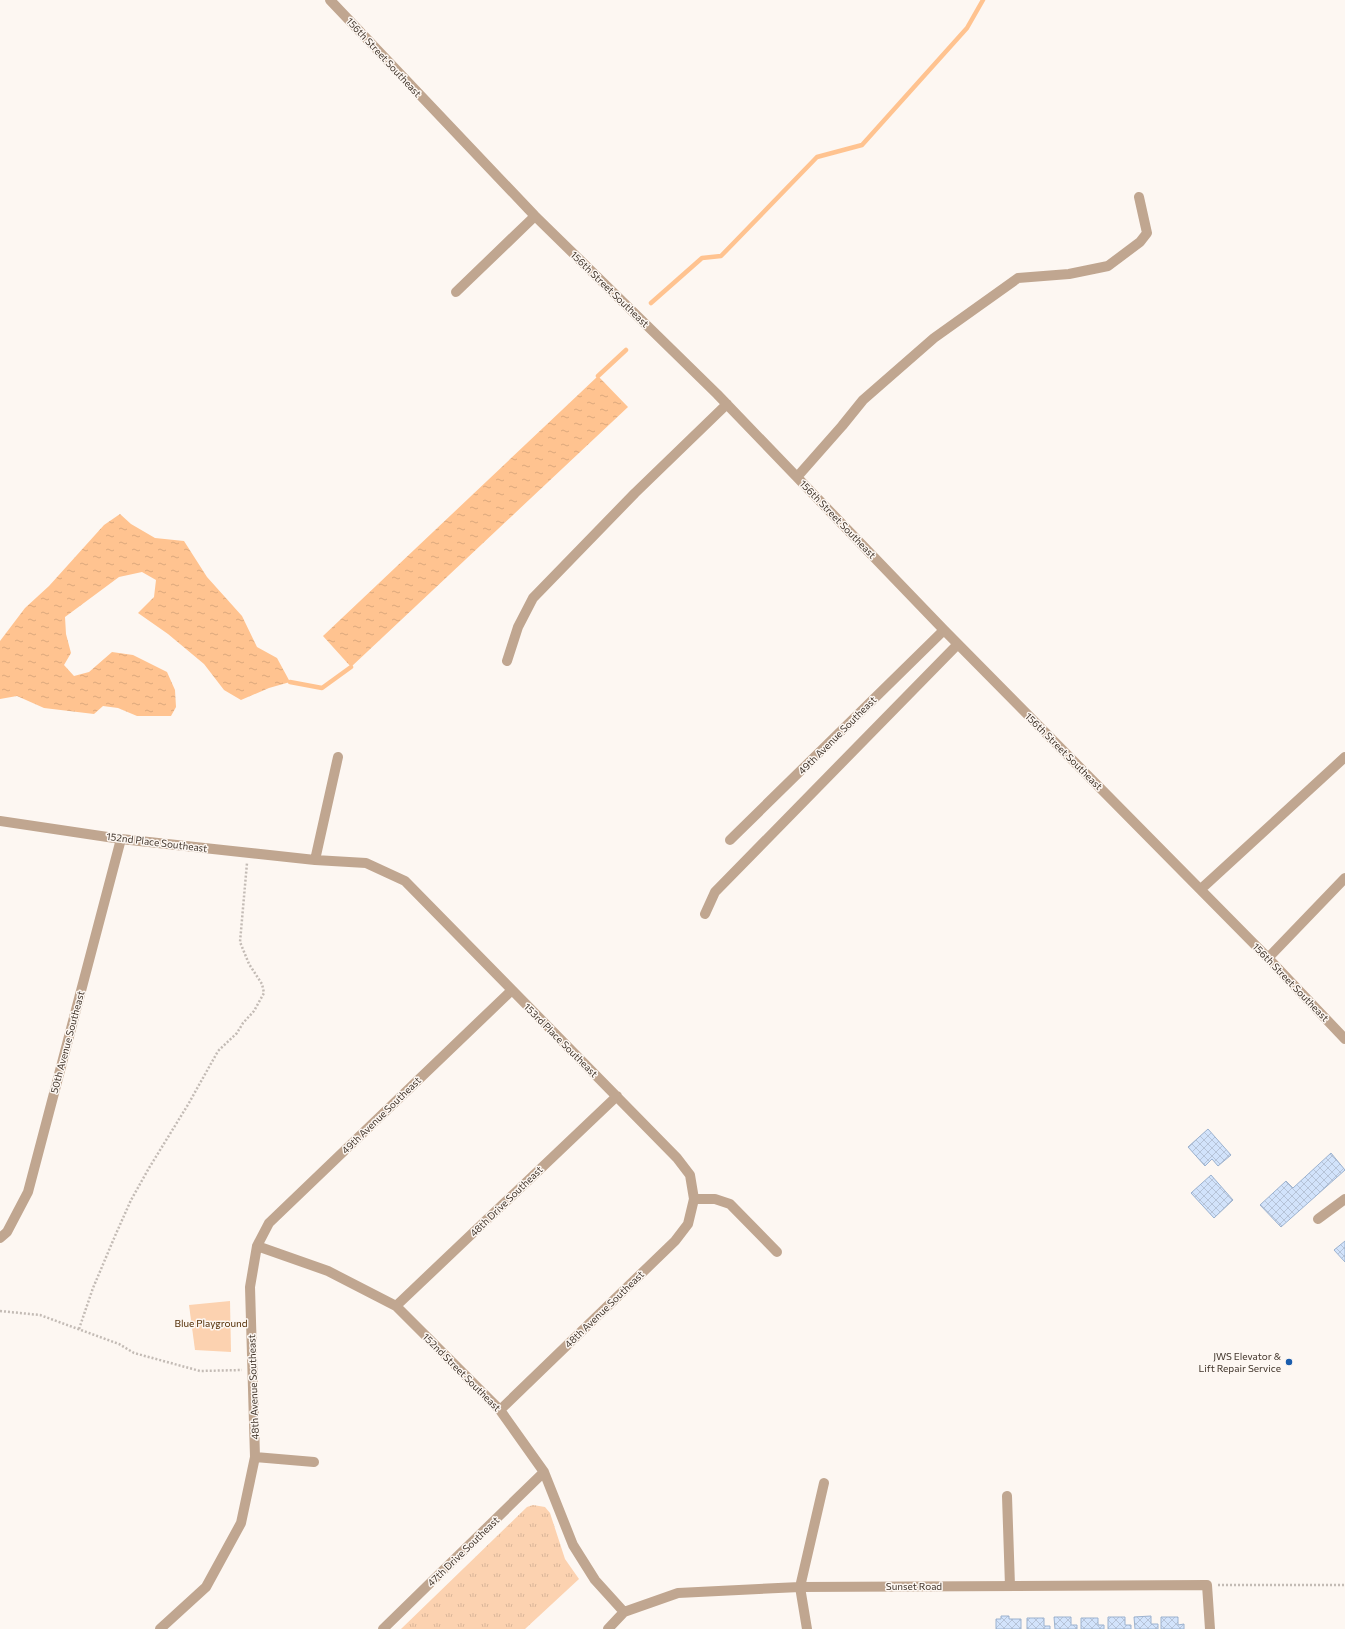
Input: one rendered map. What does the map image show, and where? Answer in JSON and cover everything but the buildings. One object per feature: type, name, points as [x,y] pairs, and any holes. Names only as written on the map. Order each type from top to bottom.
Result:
[{"type":"street","name":"156th Street Southeast","points":[[330,0],[535,216],[727,404],[944,630],[1268,958],[1345,1039]]},
{"type":"street","points":[[797,477],[863,400],[934,338],[1018,278],[1069,274],[1108,266],[1140,242],[1147,233],[1139,197]]},
{"type":"street","points":[[456,292],[535,216]]},
{"type":"street","points":[[507,661],[518,627],[533,598],[634,493],[727,404]]},
{"type":"street","name":"49th Avenue Southeast","points":[[730,840],[944,630]]},
{"type":"street","points":[[705,914],[715,892],[958,644]]},
{"type":"street","points":[[315,860],[338,757]]},
{"type":"street","points":[[1200,889],[1345,757]]},
{"type":"street","name":"152nd Place Southeast","points":[[0,821],[121,839],[315,860]]},
{"type":"street","name":"50th Avenue Southeast","points":[[0,1238],[7,1232],[28,1192],[121,839]]},
{"type":"street","name":"153rd Place Southeast","points":[[315,860],[366,863],[405,882],[677,1158],[690,1175],[694,1199]]},
{"type":"street","points":[[1268,958],[1345,878]]},
{"type":"street","name":"49th Avenue Southeast","points":[[257,1246],[269,1223],[512,990]]},
{"type":"street","name":"48th Drive Southeast","points":[[396,1306],[617,1096]]},
{"type":"street","points":[[694,1199],[715,1199],[730,1204],[777,1252]]},
{"type":"street","name":"48th Avenue Southeast","points":[[500,1410],[675,1241],[688,1224],[694,1199]]},
{"type":"street","points":[[1318,1219],[1345,1199]]},
{"type":"street","name":"152nd Street Southeast","points":[[257,1246],[328,1271],[396,1306],[500,1410],[544,1472],[573,1545],[595,1580],[624,1612]]},
{"type":"street","name":"48th Avenue Southeast","points":[[160,1629],[206,1587],[241,1523],[255,1457],[250,1287],[257,1246]]},
{"type":"street","points":[[255,1457],[314,1462]]},
{"type":"street","name":"47th Drive Southeast","points":[[383,1629],[544,1472]]},
{"type":"street","points":[[807,1629],[800,1587],[824,1483]]},
{"type":"street","points":[[1008,1496],[1010,1586]]},
{"type":"street","points":[[1207,1585],[1210,1629]]},
{"type":"street","name":"Sunset Road","points":[[624,1612],[678,1593],[800,1587],[1207,1585]]},
{"type":"street","points":[[608,1629],[624,1612]]},
{"type":"path","points":[[79,1329],[93,1288],[131,1200],[218,1051],[237,1033],[242,1023],[254,1011],[264,993],[262,984],[249,964],[240,942],[248,853]]},
{"type":"path","points":[[0,1311],[40,1315],[119,1344],[134,1353],[200,1371],[252,1370]]},
{"type":"path","points":[[1207,1585],[1345,1585]]},
{"type":"green space","name":"Blue Playground","points":[[230,1301],[231,1352],[195,1350],[189,1305]]},
{"type":"green space","points":[[533,1505],[545,1507],[550,1513],[565,1559],[579,1579],[525,1629],[401,1629],[527,1507]]},
{"type":"water","points":[[598,376],[628,407],[351,667],[323,636]]},
{"type":"water","points":[[120,514],[131,524],[155,538],[184,541],[207,577],[242,616],[257,647],[277,658],[290,682],[269,688],[241,700],[224,690],[204,664],[168,634],[138,613],[154,597],[156,580],[142,572],[119,577],[65,617],[66,634],[71,653],[64,665],[74,676],[89,672],[112,652],[133,655],[167,672],[175,690],[176,707],[171,716],[137,716],[118,708],[103,706],[94,714],[44,708],[17,696],[0,699],[0,641],[25,608],[49,586],[104,525]]},
{"type":"waterway","points":[[651,303],[702,258],[721,256],[817,157],[862,145],[967,28],[983,0]]},
{"type":"waterway","points":[[598,376],[626,350]]},
{"type":"waterway","points":[[290,682],[322,688],[351,667]]},
{"type":"place","name":"JWS Elevator & Lift Repair Service","points":[[1289,1362]]}]
